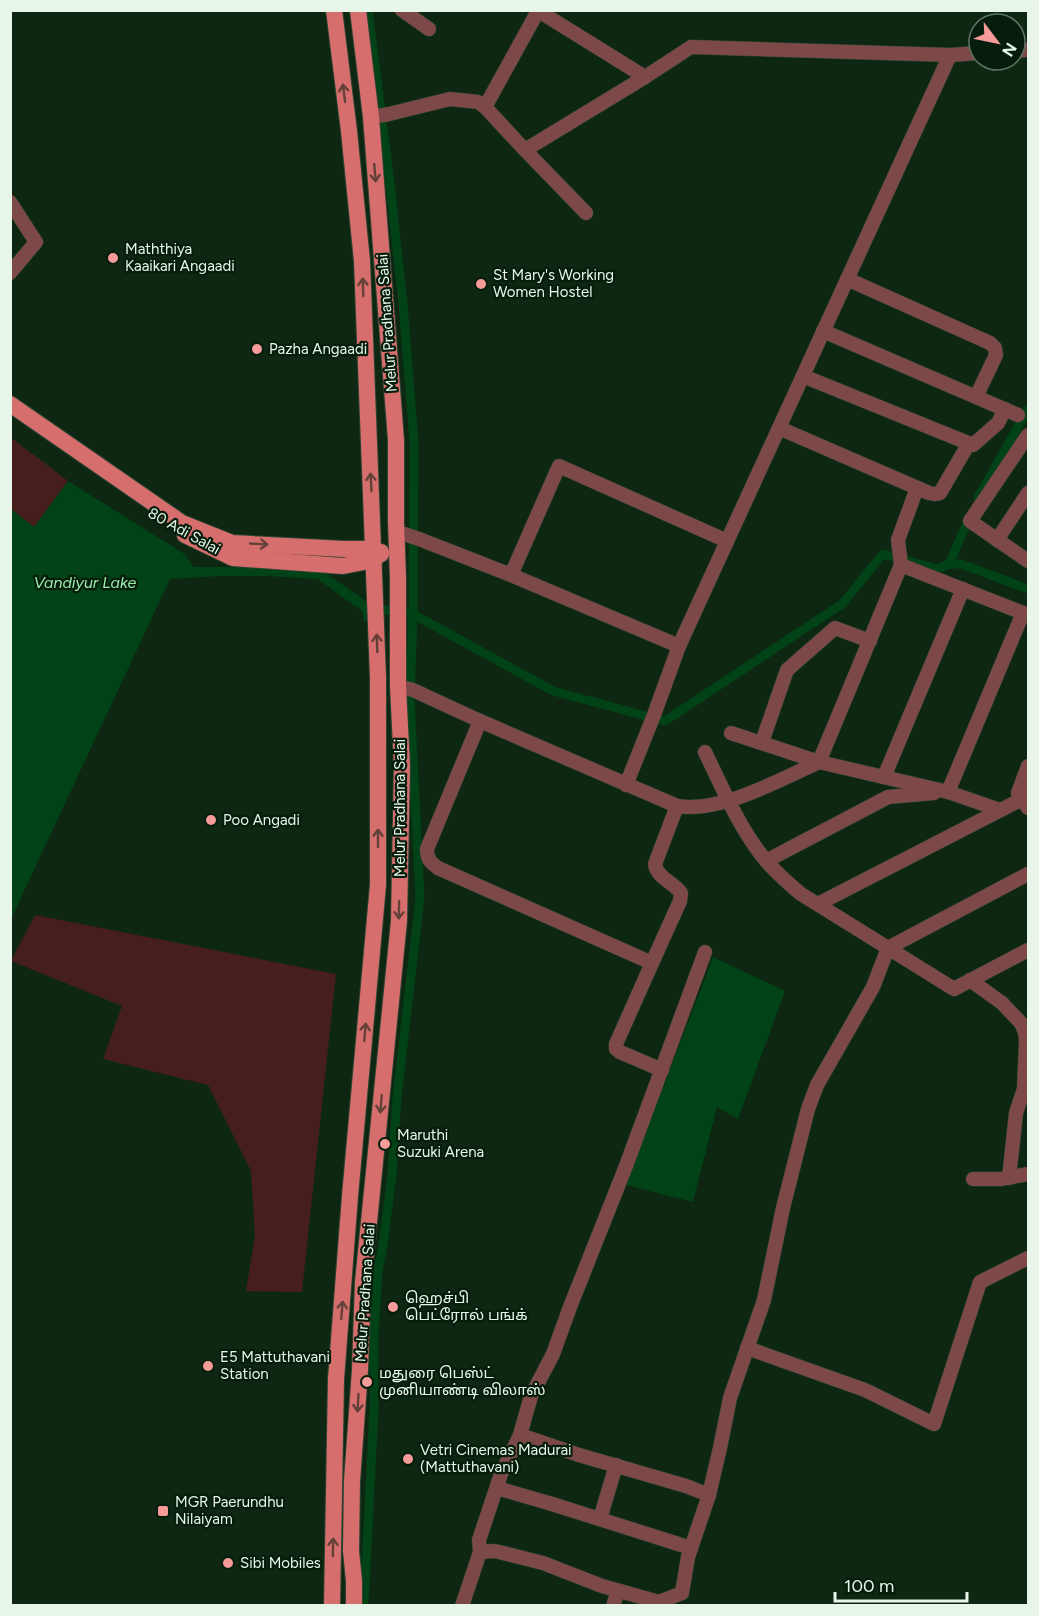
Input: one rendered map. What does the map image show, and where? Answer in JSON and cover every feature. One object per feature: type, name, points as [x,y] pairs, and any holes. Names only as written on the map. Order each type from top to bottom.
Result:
[{"type":"main road","name":"Melur Pradhana Salai","points":[[332,1605],[336,1379],[378,885],[376,554],[362,261],[334,10]]},
{"type":"main road","name":"Melur Pradhana Salai","points":[[354,1605],[351,1551],[352,1481],[360,1370],[363,1282],[399,921],[405,688],[398,620],[400,534],[379,116],[358,10]]},
{"type":"main road","name":"80 Adi Salai","points":[[10,404],[182,523],[232,543],[343,558]]},
{"type":"main road","name":"80 Adi Salai","points":[[10,418],[183,534],[234,558],[343,558],[376,554]]},
{"type":"main road","points":[[373,522],[360,541],[343,558],[363,571],[375,586]]},
{"type":"main road","points":[[398,578],[376,554],[400,534]]},
{"type":"street","points":[[402,10],[429,29]]},
{"type":"street","points":[[484,107],[538,11],[645,77]]},
{"type":"street","points":[[525,150],[691,47],[967,54]]},
{"type":"street","points":[[626,785],[679,646],[950,55]]},
{"type":"street","points":[[379,116],[450,99],[478,102],[586,213]]},
{"type":"street","points":[[10,202],[36,242],[10,273]]},
{"type":"street","points":[[847,279],[990,343],[996,355],[976,397]]},
{"type":"street","points":[[823,331],[1018,415]]},
{"type":"street","points":[[803,376],[973,445],[998,423],[1005,409]]},
{"type":"street","points":[[779,428],[928,493],[940,493],[969,443]]},
{"type":"street","points":[[1027,558],[970,521],[1029,435]]},
{"type":"street","points":[[511,575],[559,466],[727,541]]},
{"type":"street","points":[[405,688],[677,806],[688,808],[729,801],[819,762],[870,641],[900,558],[898,540],[917,488]]},
{"type":"street","points":[[997,540],[1029,493]]},
{"type":"street","points":[[400,534],[419,539],[511,575],[679,646]]},
{"type":"street","points":[[900,558],[963,589],[1026,614],[948,792]]},
{"type":"street","points":[[884,777],[963,589]]},
{"type":"street","points":[[762,742],[787,670],[835,628],[870,641]]},
{"type":"street","points":[[480,721],[427,849],[427,857],[431,863],[652,963]]},
{"type":"street","points":[[731,733],[819,762],[948,792],[1000,810]]},
{"type":"street","points":[[705,752],[754,845],[782,878],[801,894],[954,989],[1029,950]]},
{"type":"street","points":[[818,904],[1000,810],[1026,801],[1018,793],[1029,766]]},
{"type":"street","points":[[766,861],[888,797],[948,792]]},
{"type":"street","points":[[662,1070],[620,1052],[616,1049],[616,1044],[680,901],[681,892],[655,870],[655,864],[677,806]]},
{"type":"street","points":[[480,1552],[495,1551],[543,1563],[660,1604],[682,1593],[688,1557],[709,1496],[730,1398],[764,1300],[783,1208],[816,1084],[873,987],[888,948],[1029,874]]},
{"type":"street","points":[[462,1605],[480,1552],[479,1540],[501,1474],[520,1435],[531,1396],[553,1354],[627,1166],[705,952]]},
{"type":"street","points":[[970,980],[1025,1021],[1026,1088],[1016,1113],[1009,1178]]},
{"type":"street","points":[[973,1179],[1009,1178],[1029,1174]]},
{"type":"street","points":[[747,1348],[865,1390],[934,1424],[980,1282],[1029,1258]]},
{"type":"street","points":[[520,1435],[686,1486],[709,1496]]},
{"type":"street","points":[[600,1519],[616,1465]]},
{"type":"street","points":[[497,1488],[691,1548]]},
{"type":"street","points":[[613,1605],[618,1591]]},
{"type":"shaded area","points":[[10,437],[68,481],[34,527],[11,509]]},
{"type":"shaded area","points":[[35,915],[336,974],[302,1292],[246,1291],[255,1236],[251,1171],[208,1085],[103,1059],[122,1006],[11,961]]},
{"type":"water","name":"Vandiyur Lake","points":[[68,481],[183,553],[194,567],[267,567],[323,571],[370,604],[370,622],[363,621],[363,612],[318,579],[221,576],[170,579],[11,919],[11,509],[34,527]]},
{"type":"water","points":[[713,957],[785,991],[738,1119],[717,1107],[693,1202],[626,1185]]},
{"type":"waterway","points":[[364,1606],[378,1271],[392,1174],[397,1097],[420,898],[410,697],[414,442],[403,304],[368,10]]},
{"type":"waterway","points":[[978,498],[1028,409]]},
{"type":"waterway","points":[[372,608],[413,614],[553,691],[665,721],[842,604],[883,554],[937,569],[949,564],[970,516]]},
{"type":"waterway","points":[[949,564],[961,564],[1028,589]]},
{"type":"place","name":"Maththiya Kaaikari Angaadi","points":[[113,258]]},
{"type":"place","name":"St Mary's Working Women Hostel","points":[[481,284]]},
{"type":"place","name":"Pazha Angaadi","points":[[257,349]]},
{"type":"place","name":"Poo Angadi","points":[[211,820]]},
{"type":"place","name":"Maruthi Suzuki Arena","points":[[385,1144]]},
{"type":"place","name":"ஹெச்பி பெட்ரோல் பங்க்","points":[[393,1307]]},
{"type":"place","name":"E5 Mattuthavani Station","points":[[208,1366]]},
{"type":"place","name":"மதுரை பெஸ்ட் முனியாண்டி விலாஸ்","points":[[367,1382]]},
{"type":"place","name":"Vetri Cinemas Madurai (Mattuthavani)","points":[[408,1459]]},
{"type":"place","name":"MGR Paerundhu Nilaiyam","points":[[163,1511]]},
{"type":"place","name":"Sibi Mobiles","points":[[228,1563]]}]
